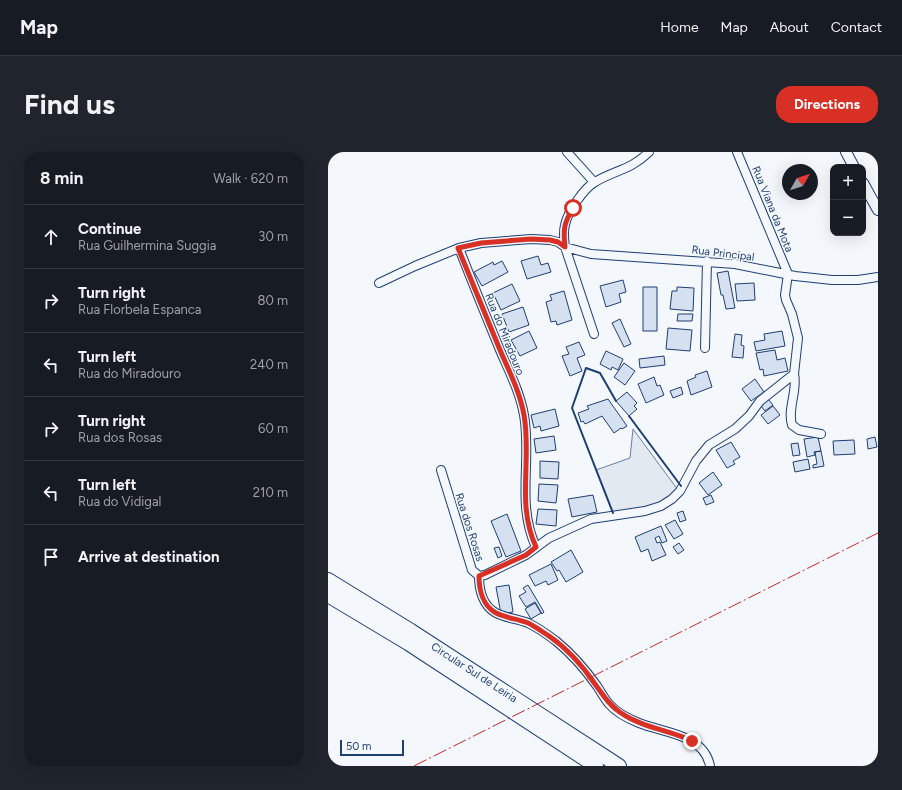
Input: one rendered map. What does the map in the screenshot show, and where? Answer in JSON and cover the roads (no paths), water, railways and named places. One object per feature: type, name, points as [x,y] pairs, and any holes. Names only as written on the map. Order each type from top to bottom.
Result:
[{"type":"highway","name":"Circular Sul de Leiria","points":[[328,580],[410,630],[619,766]]},
{"type":"highway","name":"Circular Sul de Leiria","points":[[328,595],[408,643],[596,766]]},
{"type":"street","points":[[567,152],[594,182]]},
{"type":"street","points":[[594,334],[565,247],[564,233],[566,220],[584,191],[594,182],[628,168],[649,152]]},
{"type":"street","name":"Rua Viana da Mota","points":[[737,152],[788,274]]},
{"type":"street","points":[[846,152],[852,164]]},
{"type":"street","points":[[866,188],[878,210]]},
{"type":"street","name":"Rua Principal","points":[[379,283],[458,248],[481,243],[531,239],[558,242],[565,247],[591,254],[735,264],[795,276],[832,280],[858,280],[878,277]]},
{"type":"street","name":"Rua do Miradouro","points":[[458,248],[516,389],[523,410],[526,434],[526,513],[530,534],[536,547]]},
{"type":"street","points":[[705,348],[707,261]]},
{"type":"street","points":[[788,274],[785,295],[792,314],[798,338],[794,374],[796,380],[791,414],[792,425],[798,430],[821,434]]},
{"type":"street","name":"Rua dos Rosas","points":[[440,470],[472,570],[479,576],[526,555],[549,538],[591,519],[646,511],[661,506],[672,500],[680,491],[696,461],[709,445],[735,429],[749,416],[760,402],[794,374]]},
{"type":"street","points":[[479,576],[479,585],[482,597],[491,609],[496,613],[530,624],[548,635],[576,658],[609,704],[620,713],[639,723],[680,735],[692,741],[706,753],[710,766]]}]
